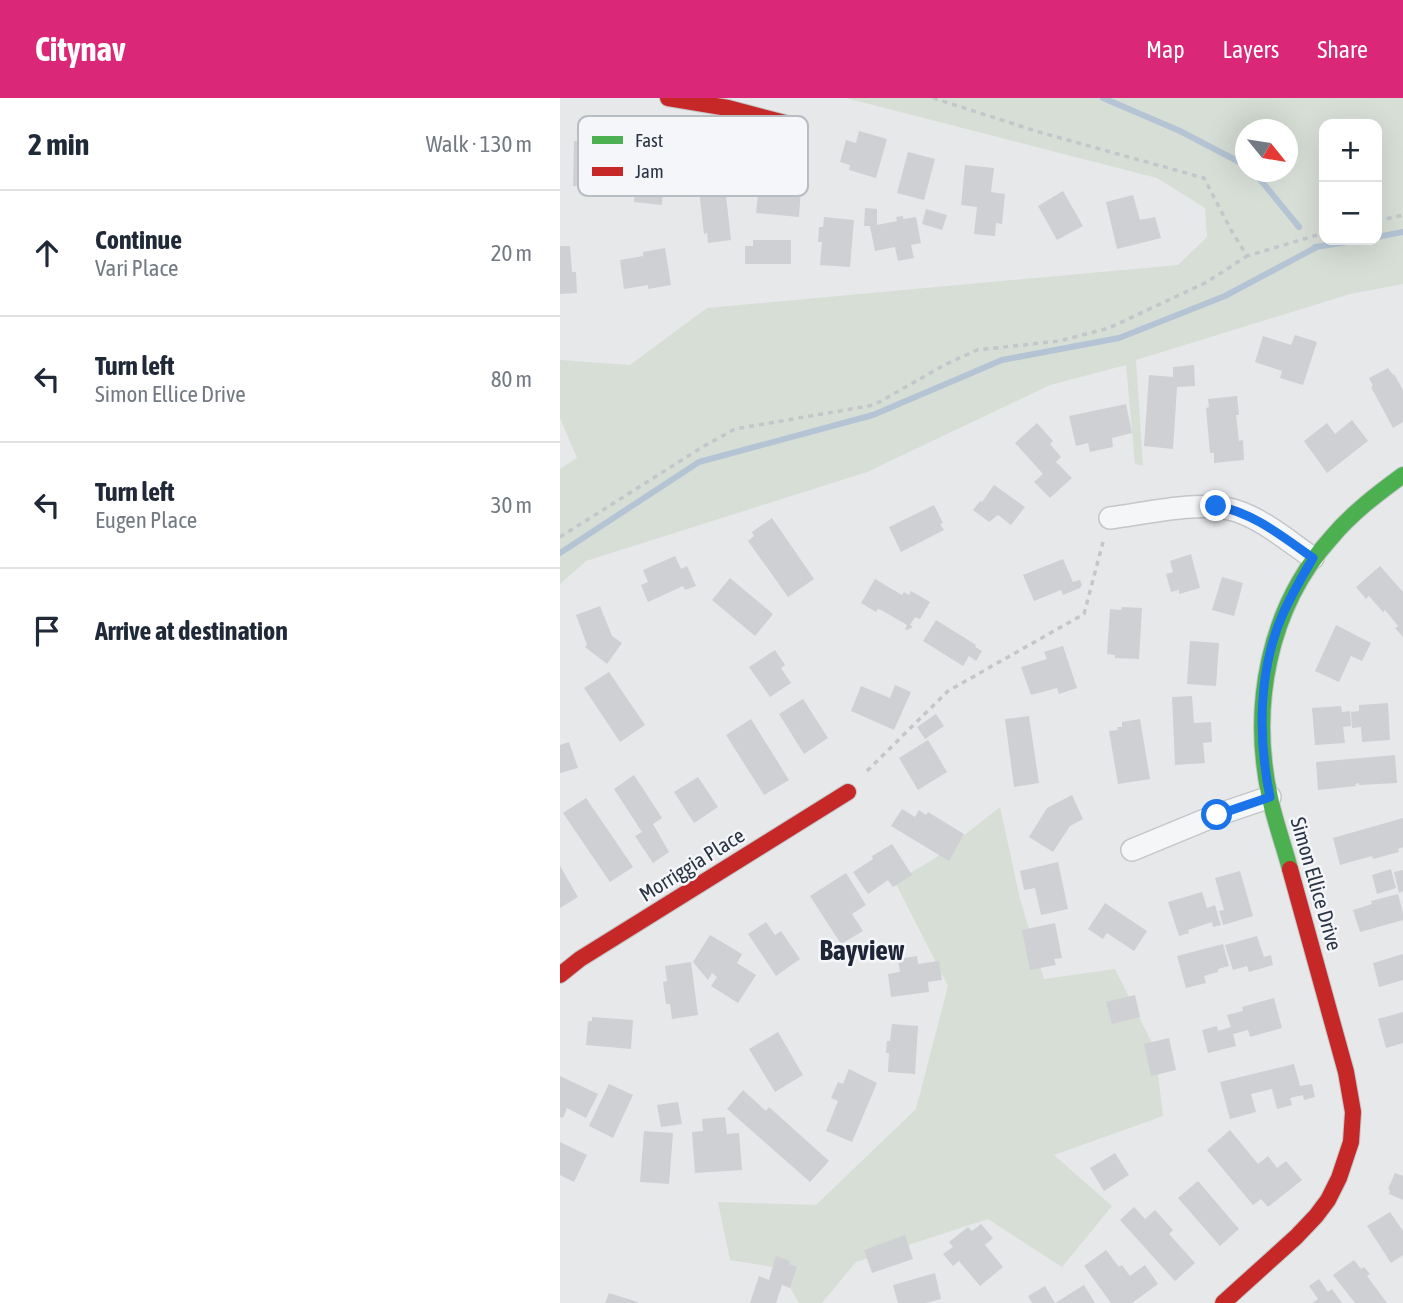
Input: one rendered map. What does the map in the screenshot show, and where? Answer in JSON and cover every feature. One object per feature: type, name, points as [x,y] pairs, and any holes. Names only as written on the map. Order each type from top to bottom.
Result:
[{"type":"street","points":[[668,98],[713,103],[761,116]]},
{"type":"street","name":"Simon Ellice Drive","points":[[1223,1303],[1306,1228],[1322,1209],[1344,1163],[1351,1141],[1353,1119],[1345,1065],[1265,772],[1262,716],[1264,683],[1271,648],[1295,587],[1313,558],[1358,508],[1403,475]]},
{"type":"street","points":[[1110,518],[1216,506],[1257,520],[1313,558]]},
{"type":"street","name":"Morriggia Place","points":[[560,975],[848,792]]},
{"type":"street","points":[[1132,850],[1217,815],[1270,797]]},
{"type":"path","points":[[933,98],[1039,132],[1204,178],[1247,256]]},
{"type":"path","points":[[1382,220],[1403,215]]},
{"type":"path","points":[[560,537],[735,429],[874,405],[946,364],[977,350],[1059,341],[1109,328],[1207,282],[1247,256],[1319,234]]},
{"type":"path","points":[[867,771],[948,691],[1084,614],[1103,542]]},
{"type":"shaded area","points":[[846,98],[1403,98],[1403,284],[1350,294],[1136,360],[1143,466],[1135,464],[1126,365],[1050,385],[867,472],[586,561],[560,584],[560,469],[577,458],[560,418],[560,360],[630,365],[707,308],[1178,265],[1207,237],[1205,208],[1157,178]]},
{"type":"shaded area","points":[[1000,807],[1020,899],[1044,979],[1115,969],[1155,1049],[1163,1116],[1054,1155],[1112,1206],[1062,1267],[988,1219],[856,1262],[822,1303],[799,1303],[779,1268],[730,1260],[718,1202],[816,1205],[916,1109],[948,986],[895,882],[934,859]]},
{"type":"building","points":[[859,131],[887,139],[876,178],[849,170],[850,165],[840,162],[846,140],[856,143]]},
{"type":"building","points":[[574,141],[578,141],[578,186],[573,186]]},
{"type":"building","points":[[908,152],[935,159],[924,200],[897,193]]},
{"type":"building","points":[[965,165],[994,168],[991,192],[1005,194],[1002,224],[996,223],[995,236],[974,234],[977,207],[961,205]]},
{"type":"building","points":[[1063,191],[1083,226],[1057,240],[1038,206]]},
{"type":"building","points":[[1133,195],[1140,220],[1155,217],[1161,238],[1117,249],[1106,202]]},
{"type":"building","points":[[635,196],[663,196],[662,205],[634,202]]},
{"type":"building","points":[[700,196],[726,196],[731,240],[708,243],[707,233],[704,234]]},
{"type":"building","points":[[758,196],[800,196],[799,217],[756,213]]},
{"type":"building","points":[[865,208],[877,209],[877,225],[897,221],[896,217],[916,217],[921,243],[911,245],[914,258],[898,261],[895,247],[875,251],[870,226],[864,226]]},
{"type":"building","points":[[926,209],[947,215],[942,230],[922,224]]},
{"type":"building","points":[[824,217],[854,220],[850,267],[820,265],[822,242],[818,242],[819,227],[823,227]]},
{"type":"building","points":[[753,240],[791,240],[791,264],[745,264],[745,246],[753,246]]},
{"type":"building","points":[[560,246],[570,246],[572,272],[576,272],[577,293],[560,294]]},
{"type":"building","points":[[665,248],[671,285],[624,289],[620,260]]},
{"type":"building","points":[[1295,335],[1317,342],[1303,385],[1280,378],[1282,371],[1255,362],[1263,336],[1291,345]]},
{"type":"building","points":[[1194,365],[1195,386],[1177,387],[1173,449],[1144,446],[1149,375],[1173,377],[1173,367]]},
{"type":"building","points":[[1388,368],[1403,390],[1403,422],[1393,428],[1369,378]]},
{"type":"building","points":[[1237,396],[1239,415],[1236,415],[1239,441],[1243,440],[1244,460],[1214,463],[1214,453],[1210,453],[1206,408],[1209,407],[1208,399]]},
{"type":"building","points":[[1126,404],[1132,433],[1112,438],[1113,447],[1090,452],[1088,443],[1076,446],[1069,416]]},
{"type":"building","points":[[1352,420],[1368,441],[1327,473],[1304,441],[1327,423],[1335,434]]},
{"type":"building","points":[[1037,423],[1053,441],[1050,444],[1061,457],[1056,462],[1072,478],[1050,498],[1034,482],[1043,474],[1015,443]]},
{"type":"building","points":[[994,485],[1025,507],[1011,525],[998,515],[989,522],[973,510]]},
{"type":"building","points":[[934,505],[944,530],[901,552],[889,527]]},
{"type":"building","points":[[772,518],[814,579],[788,597],[748,541],[754,536],[752,532]]},
{"type":"building","points":[[1191,554],[1200,588],[1179,594],[1179,590],[1171,592],[1166,574],[1173,572],[1170,561]]},
{"type":"building","points":[[675,556],[681,569],[687,566],[696,586],[685,590],[683,586],[648,602],[641,585],[648,582],[643,570]]},
{"type":"building","points":[[1063,559],[1073,582],[1080,580],[1080,588],[1063,595],[1061,590],[1034,601],[1023,575]]},
{"type":"building","points":[[1380,566],[1403,592],[1403,637],[1385,610],[1383,612],[1369,596],[1366,599],[1356,587]]},
{"type":"building","points":[[1222,577],[1243,583],[1234,616],[1212,610]]},
{"type":"building","points":[[730,578],[773,614],[755,636],[712,600]]},
{"type":"building","points":[[875,579],[902,595],[904,592],[909,595],[911,591],[930,602],[920,619],[915,617],[910,625],[913,627],[907,630],[907,625],[883,611],[878,609],[876,612],[861,603]]},
{"type":"building","points":[[600,606],[612,636],[622,643],[607,664],[585,647],[587,645],[576,615]]},
{"type":"building","points":[[1122,607],[1142,608],[1139,659],[1115,658],[1115,655],[1107,654],[1110,609],[1121,610]]},
{"type":"building","points":[[936,620],[982,651],[976,661],[969,656],[963,666],[923,641]]},
{"type":"building","points":[[1336,625],[1371,643],[1362,661],[1351,656],[1339,682],[1315,671]]},
{"type":"building","points":[[1190,641],[1219,643],[1216,686],[1187,684]]},
{"type":"building","points":[[1063,646],[1077,688],[1059,694],[1057,688],[1031,695],[1021,667],[1047,659],[1044,652]]},
{"type":"building","points":[[775,650],[785,665],[781,668],[791,683],[770,697],[749,667]]},
{"type":"building","points":[[609,672],[645,725],[620,742],[584,688]]},
{"type":"building","points":[[895,685],[911,692],[894,730],[851,711],[861,686],[890,698]]},
{"type":"building","points":[[1192,696],[1194,723],[1211,722],[1212,742],[1203,743],[1205,763],[1175,765],[1172,697]]},
{"type":"building","points":[[803,699],[828,738],[804,754],[779,714]]},
{"type":"building","points":[[1388,703],[1390,740],[1362,742],[1361,727],[1352,728],[1351,712],[1359,711],[1359,705]]},
{"type":"building","points":[[1341,706],[1342,712],[1350,711],[1351,726],[1343,727],[1345,743],[1315,745],[1312,708]]},
{"type":"building","points":[[936,714],[944,726],[925,739],[917,727]]},
{"type":"building","points":[[1029,716],[1039,783],[1014,787],[1005,719]]},
{"type":"building","points":[[751,719],[789,780],[764,795],[726,735]]},
{"type":"building","points":[[1140,719],[1150,779],[1118,784],[1109,731],[1118,730],[1117,727],[1122,727],[1122,722]]},
{"type":"building","points":[[928,740],[947,772],[918,790],[899,758]]},
{"type":"building","points":[[569,742],[578,768],[560,773],[560,745]]},
{"type":"building","points":[[1395,755],[1397,783],[1359,783],[1355,784],[1356,786],[1318,790],[1316,762]]},
{"type":"building","points":[[634,775],[662,818],[653,824],[669,852],[653,863],[635,836],[642,832],[614,789]]},
{"type":"building","points":[[698,777],[718,807],[694,823],[674,792]]},
{"type":"building","points":[[1072,795],[1083,819],[1070,826],[1053,852],[1029,837],[1047,808]]},
{"type":"building","points":[[586,798],[633,867],[610,882],[563,813]]},
{"type":"building","points":[[902,809],[915,817],[919,810],[926,815],[928,812],[964,834],[949,861],[891,826]]},
{"type":"building","points":[[1403,818],[1403,847],[1398,849],[1399,852],[1340,865],[1333,838]]},
{"type":"building","points":[[892,844],[912,875],[893,887],[888,880],[868,894],[853,872]]},
{"type":"building","points":[[1058,862],[1068,909],[1041,915],[1035,888],[1024,890],[1020,871]]},
{"type":"building","points":[[560,866],[578,897],[560,908]]},
{"type":"building","points":[[1391,869],[1396,888],[1377,894],[1372,875]]},
{"type":"building","points":[[1403,870],[1403,891],[1399,893],[1394,872]]},
{"type":"building","points":[[1240,871],[1253,916],[1223,925],[1219,911],[1224,910],[1215,878]]},
{"type":"building","points":[[846,873],[866,905],[852,914],[863,931],[841,944],[810,896]]},
{"type":"building","points":[[1202,892],[1207,908],[1215,905],[1221,925],[1213,927],[1212,922],[1179,936],[1168,902]]},
{"type":"building","points":[[1398,894],[1403,920],[1360,932],[1353,910],[1372,904],[1371,901]]},
{"type":"building","points":[[1105,903],[1147,931],[1134,951],[1107,933],[1103,939],[1088,929]]},
{"type":"building","points":[[766,922],[775,935],[781,931],[800,959],[776,976],[748,934]]},
{"type":"building","points":[[1055,923],[1062,958],[1054,959],[1056,965],[1030,970],[1022,930]]},
{"type":"building","points":[[710,935],[742,954],[737,963],[756,975],[738,1003],[711,986],[717,977],[712,973],[708,980],[693,962]]},
{"type":"building","points":[[1257,936],[1264,957],[1271,955],[1273,965],[1249,972],[1247,966],[1233,970],[1225,945]]},
{"type":"building","points":[[1223,944],[1229,966],[1204,976],[1206,983],[1186,988],[1177,956]]},
{"type":"building","points":[[1403,954],[1403,980],[1379,987],[1373,963]]},
{"type":"building","points":[[917,956],[918,964],[939,961],[942,980],[928,982],[929,992],[891,997],[888,974],[900,972],[898,959]]},
{"type":"building","points":[[691,962],[698,1015],[672,1019],[670,1004],[666,1004],[663,982],[667,981],[665,966]]},
{"type":"building","points":[[1135,995],[1140,1017],[1112,1024],[1106,1002]]},
{"type":"building","points":[[1274,998],[1282,1028],[1250,1037],[1248,1030],[1233,1034],[1236,1046],[1208,1053],[1202,1030],[1217,1026],[1218,1031],[1231,1027],[1227,1015],[1243,1011],[1242,1007]]},
{"type":"building","points":[[1403,1012],[1403,1043],[1386,1048],[1378,1019]]},
{"type":"building","points":[[592,1017],[633,1020],[631,1049],[586,1045],[588,1021],[592,1021]]},
{"type":"building","points":[[892,1024],[918,1026],[915,1074],[888,1072],[887,1041],[890,1041]]},
{"type":"building","points":[[778,1032],[803,1075],[775,1092],[749,1049]]},
{"type":"building","points":[[1169,1038],[1176,1070],[1151,1076],[1144,1044]]},
{"type":"building","points":[[1294,1064],[1300,1086],[1312,1084],[1315,1097],[1304,1100],[1303,1095],[1290,1098],[1292,1105],[1277,1109],[1272,1089],[1251,1094],[1256,1112],[1230,1119],[1220,1082]]},
{"type":"building","points":[[849,1069],[877,1083],[852,1142],[826,1131],[838,1101],[831,1098],[838,1082],[843,1084]]},
{"type":"building","points":[[560,1076],[598,1094],[586,1118],[567,1108],[563,1118],[560,1117]]},
{"type":"building","points":[[609,1084],[633,1095],[613,1138],[589,1126]]},
{"type":"building","points":[[743,1090],[766,1111],[769,1107],[829,1161],[810,1182],[727,1109]]},
{"type":"building","points":[[678,1102],[682,1124],[661,1127],[657,1105]]},
{"type":"building","points":[[725,1117],[727,1134],[739,1133],[742,1170],[695,1173],[692,1132],[703,1131],[702,1119]]},
{"type":"building","points":[[1230,1130],[1258,1164],[1268,1156],[1277,1168],[1286,1161],[1302,1180],[1268,1207],[1261,1199],[1253,1205],[1207,1150]]},
{"type":"building","points":[[644,1131],[673,1133],[669,1184],[640,1182]]},
{"type":"building","points":[[560,1142],[587,1155],[574,1182],[560,1175]]},
{"type":"building","points":[[1115,1153],[1129,1175],[1104,1191],[1090,1168]]},
{"type":"building","points":[[1395,1173],[1403,1176],[1403,1200],[1389,1194],[1388,1189]]},
{"type":"building","points":[[1198,1181],[1239,1229],[1220,1246],[1178,1198]]},
{"type":"building","points":[[1134,1207],[1145,1219],[1155,1210],[1173,1230],[1169,1234],[1195,1263],[1175,1281],[1120,1220]]},
{"type":"building","points":[[1390,1212],[1403,1231],[1403,1255],[1391,1263],[1367,1226]]},
{"type":"building","points":[[981,1224],[993,1238],[985,1245],[1003,1267],[980,1286],[959,1261],[953,1266],[943,1254],[953,1247],[949,1242],[968,1227],[972,1231]]},
{"type":"building","points":[[905,1235],[913,1259],[872,1273],[864,1250]]},
{"type":"building","points":[[1106,1250],[1130,1276],[1145,1265],[1158,1284],[1132,1303],[1111,1303],[1084,1266]]},
{"type":"building","points":[[776,1256],[797,1267],[790,1288],[782,1285],[776,1303],[750,1303],[759,1276],[769,1280]]},
{"type":"building","points":[[1354,1260],[1361,1269],[1364,1267],[1370,1274],[1367,1276],[1387,1303],[1355,1303],[1333,1275]]},
{"type":"building","points":[[935,1273],[941,1299],[926,1303],[898,1303],[893,1285]]},
{"type":"building","points":[[1319,1279],[1328,1292],[1332,1289],[1342,1303],[1312,1303],[1318,1299],[1309,1286]]},
{"type":"building","points":[[1084,1285],[1095,1303],[1055,1303]]},
{"type":"building","points":[[1045,1286],[1055,1303],[1032,1303],[1028,1296]]},
{"type":"building","points":[[609,1293],[638,1302],[638,1303],[605,1303]]},
{"type":"waterway","points":[[1103,98],[1180,131],[1235,160]]},
{"type":"waterway","points":[[1262,182],[1299,227]]},
{"type":"waterway","points":[[1382,236],[1403,232]]},
{"type":"waterway","points":[[1315,247],[1328,245]]},
{"type":"waterway","points":[[560,553],[699,462],[873,415],[1002,360],[1119,338],[1225,296],[1315,248]]},
{"type":"traffic: fast","points":[[1290,869],[1274,816],[1264,764],[1262,729],[1269,660],[1292,595],[1309,566],[1356,512],[1403,475]]},
{"type":"traffic: jam","points":[[668,98],[758,116]]},
{"type":"traffic: jam","points":[[560,975],[580,959],[848,792]]},
{"type":"traffic: jam","points":[[1223,1303],[1316,1216],[1339,1178],[1351,1142],[1353,1112],[1346,1072],[1290,869]]},
{"type":"district","name":"Bayview","points":[[862,950]]},
{"type":"route","points":[[1216,506],[1257,520],[1313,558],[1295,587],[1281,618],[1264,683],[1263,746],[1270,797],[1217,815]]}]
